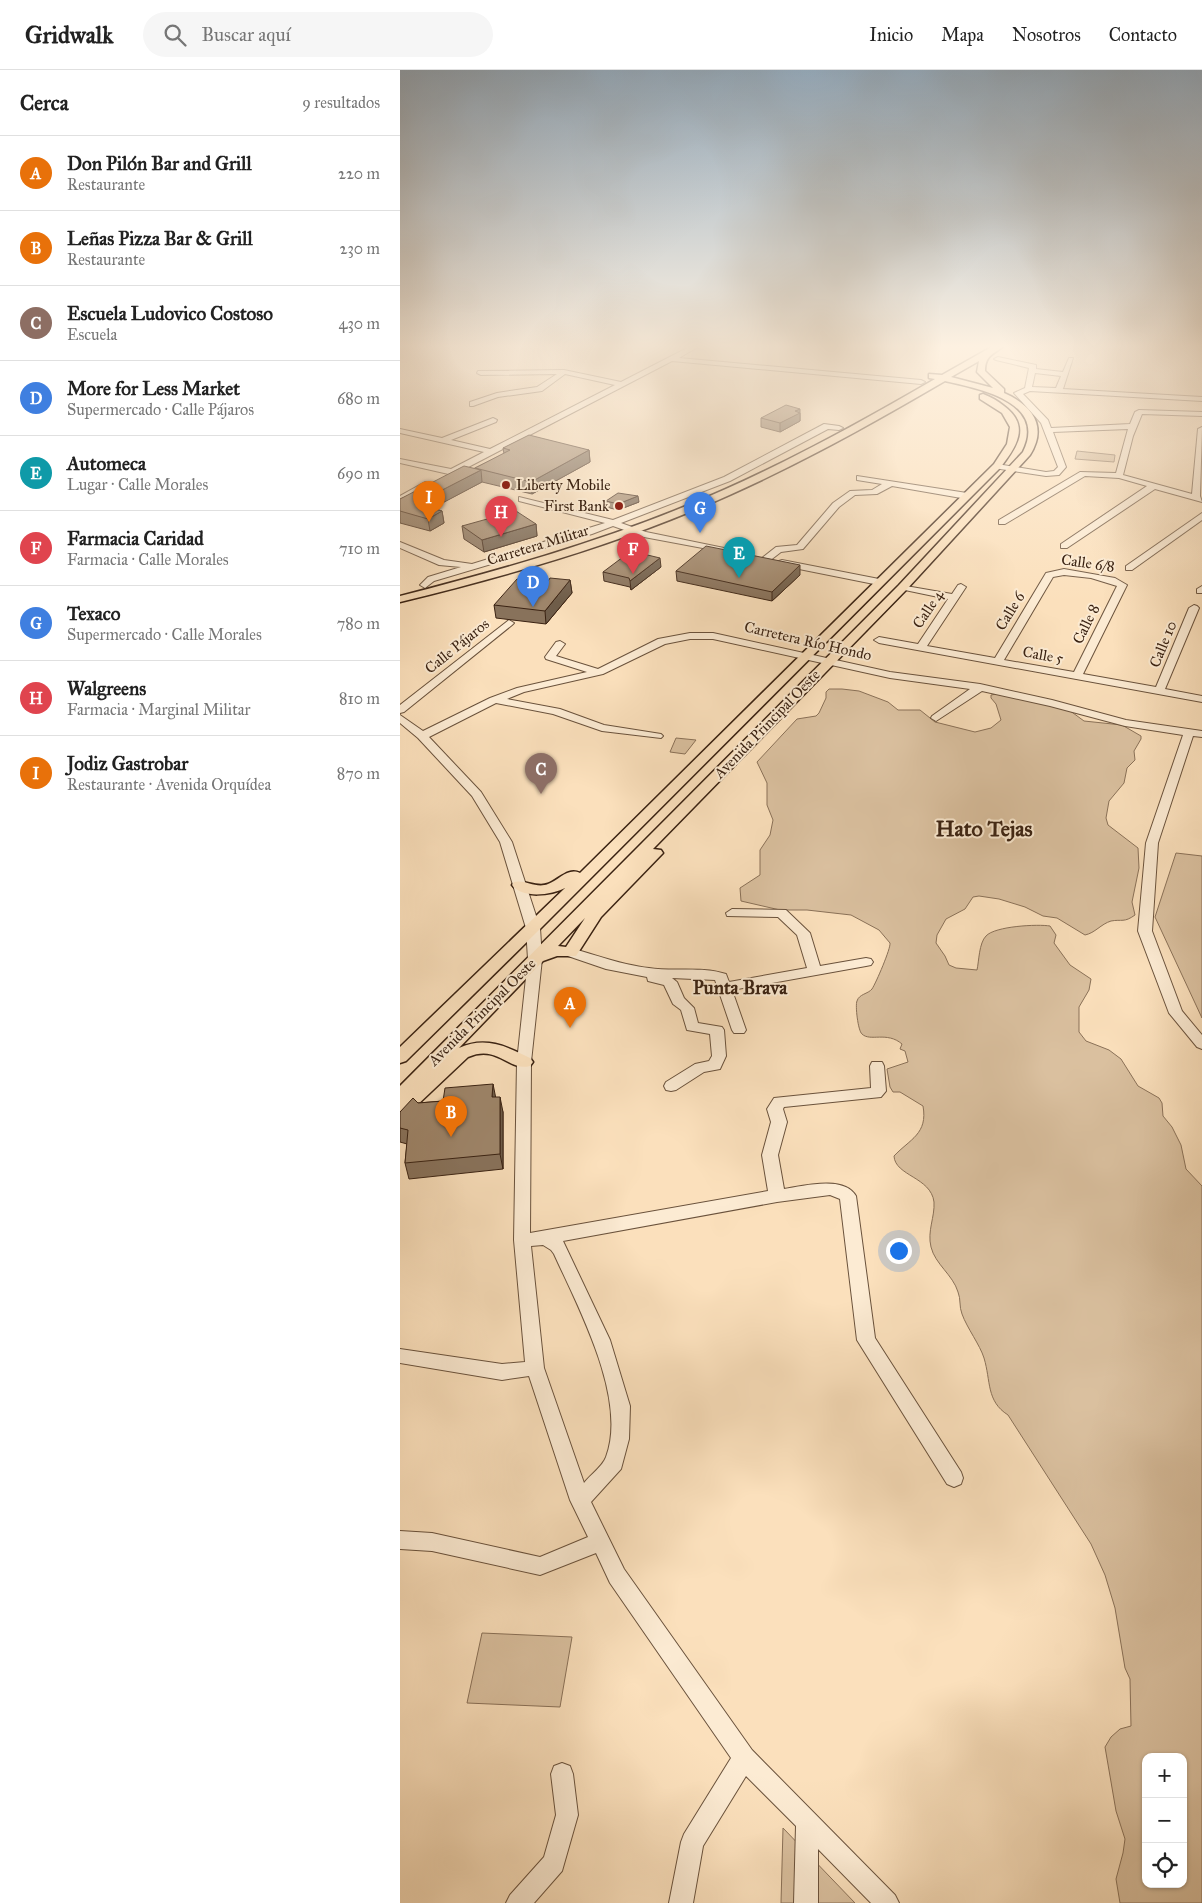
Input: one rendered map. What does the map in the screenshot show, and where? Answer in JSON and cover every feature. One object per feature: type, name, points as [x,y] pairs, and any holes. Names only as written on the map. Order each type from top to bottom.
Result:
[{"type":"main road","name":"Carretera Militar","points":[[400,592],[508,563],[747,477],[834,431]]},
{"type":"main road","name":"Carretera Militar","points":[[400,599],[535,562],[632,530],[727,493],[782,467],[845,431]]},
{"type":"main road","name":"Avenida Principal Oeste","points":[[400,1057],[533,928],[997,466],[1009,452],[1016,431]]},
{"type":"main road","name":"Avenida Principal Oeste","points":[[400,1097],[903,587],[1014,469],[1027,453],[1033,440],[1034,431]]},
{"type":"main road","points":[[535,959],[556,951],[570,952],[596,914],[684,824],[700,803],[714,778]]},
{"type":"main road","points":[[519,885],[542,891],[557,888],[611,850]]},
{"type":"main road","points":[[400,1108],[408,1104],[462,1053],[472,1048],[488,1046],[503,1051],[524,1062]]},
{"type":"street","points":[[400,431],[492,452]]},
{"type":"street","points":[[442,441],[467,431]]},
{"type":"street","points":[[400,461],[448,474],[533,431]]},
{"type":"street","points":[[997,466],[1046,474],[1059,471],[1062,467],[1048,431]]},
{"type":"street","points":[[1119,476],[1131,431]]},
{"type":"street","points":[[1002,522],[1083,474],[1119,476],[1199,499],[1202,431]]},
{"type":"street","points":[[860,478],[967,496]]},
{"type":"street","points":[[400,499],[436,481]]},
{"type":"street","points":[[879,582],[760,559],[779,549],[800,547],[836,505],[853,493],[874,492],[891,483]]},
{"type":"street","points":[[1064,546],[1153,486]]},
{"type":"street","points":[[522,500],[592,517],[632,530],[728,552]]},
{"type":"street","points":[[1129,568],[1202,516]]},
{"type":"street","points":[[589,532],[595,523],[592,517]]},
{"type":"street","points":[[425,585],[431,579],[617,524]]},
{"type":"street","points":[[400,545],[442,563],[476,566]]},
{"type":"street","points":[[438,577],[442,572],[442,563]]},
{"type":"street","name":"Calle 6/8","points":[[1049,575],[1055,572],[1065,572],[1115,580],[1122,585]]},
{"type":"street","name":"Calle 6","points":[[998,661],[1049,575]]},
{"type":"street","name":"Calle 8","points":[[1077,676],[1122,585]]},
{"type":"street","points":[[903,587],[955,597]]},
{"type":"street","name":"Calle 4","points":[[921,647],[961,587]]},
{"type":"street","points":[[1180,606],[1198,609]]},
{"type":"street","name":"Calle 10","points":[[1159,692],[1198,609]]},
{"type":"street","name":"Calle Pájaros","points":[[400,710],[509,623]]},
{"type":"street","name":"Carretera Río Hondo","points":[[400,730],[417,732],[521,690],[599,672],[662,641],[690,636],[713,636],[890,675],[980,687],[1052,703],[1125,723],[1202,734]]},
{"type":"street","name":"Calle 5","points":[[879,640],[1202,700]]},
{"type":"street","points":[[560,644],[550,657],[599,672]]},
{"type":"street","points":[[936,718],[980,687]]},
{"type":"street","points":[[494,700],[550,710],[602,728],[657,736]]},
{"type":"street","points":[[400,718],[417,732],[477,794],[506,842],[533,928],[535,959],[524,1062],[522,1240],[534,1368],[580,1500],[617,1576],[744,1758],[888,1903]]},
{"type":"street","points":[[1189,733],[1152,842],[1145,932],[1176,1013],[1202,1044]]},
{"type":"street","points":[[732,913],[781,913],[803,932],[815,971]]},
{"type":"street","points":[[570,952],[612,966],[650,974],[714,975],[721,977],[739,1030]]},
{"type":"street","points":[[725,987],[866,962]]},
{"type":"street","points":[[650,974],[654,980],[670,982],[678,1001],[686,1008],[692,1027],[717,1030],[719,1056],[715,1065],[700,1068],[671,1086]]},
{"type":"street","points":[[778,1196],[770,1155],[779,1122],[775,1109],[779,1102],[876,1093],[879,1091],[877,1066]]},
{"type":"street","points":[[522,1240],[545,1238],[778,1196],[830,1189],[841,1191],[848,1196],[866,1340],[954,1478]]},
{"type":"street","points":[[545,1238],[557,1245],[561,1251],[601,1340],[621,1406],[620,1438],[614,1463],[580,1500]]},
{"type":"street","points":[[400,1356],[502,1372],[534,1368]]},
{"type":"street","points":[[400,1540],[432,1542],[540,1566],[578,1552],[600,1541]]},
{"type":"street","points":[[681,1903],[692,1842],[744,1758]]},
{"type":"street","points":[[518,1903],[554,1862],[567,1814],[562,1774]]},
{"type":"street","points":[[806,1903],[807,1822]]},
{"type":"shaded area","points":[[1077,451],[1115,455],[1114,462],[1075,459]]},
{"type":"shaded area","points":[[829,689],[859,691],[888,702],[898,710],[920,710],[935,722],[975,732],[991,728],[1001,720],[991,695],[1002,693],[1069,710],[1084,721],[1122,725],[1141,736],[1134,751],[1135,760],[1127,768],[1124,783],[1109,801],[1106,818],[1108,825],[1138,848],[1139,868],[1132,902],[1135,915],[1125,920],[1107,922],[1085,935],[1057,918],[1043,916],[1025,907],[999,899],[979,896],[973,897],[965,909],[946,919],[937,935],[936,943],[949,965],[956,968],[977,970],[982,943],[986,936],[998,930],[1017,926],[1050,926],[1056,935],[1054,943],[1070,965],[1091,979],[1089,990],[1079,1007],[1079,1032],[1086,1041],[1109,1050],[1121,1059],[1138,1086],[1159,1098],[1162,1103],[1163,1116],[1172,1127],[1181,1145],[1186,1169],[1202,1186],[1202,1903],[1120,1903],[1116,1879],[1125,1839],[1116,1811],[1105,1747],[1111,1737],[1120,1729],[1131,1726],[1130,1679],[1125,1668],[1115,1608],[1105,1575],[1091,1544],[1008,1415],[996,1403],[993,1397],[984,1358],[962,1314],[956,1286],[936,1259],[931,1247],[930,1235],[934,1202],[931,1194],[927,1187],[906,1173],[896,1163],[894,1156],[920,1130],[924,1115],[923,1106],[900,1092],[893,1092],[890,1087],[887,1069],[908,1062],[905,1051],[900,1049],[902,1044],[891,1038],[870,1037],[862,1034],[858,1023],[856,1007],[858,999],[874,986],[890,943],[879,930],[851,915],[807,910],[780,910],[741,901],[740,888],[760,875],[760,850],[770,835],[773,820],[767,805],[767,783],[757,762],[797,719],[816,716],[826,698],[826,692]]},
{"type":"shaded area","points":[[676,738],[696,740],[685,754],[670,752]]},
{"type":"shaded area","points":[[1176,853],[1202,856],[1202,1018],[1155,917]]},
{"type":"shaded area","points":[[482,1633],[572,1637],[560,1707],[467,1703]]},
{"type":"shaded area","points":[[783,1828],[855,1903],[781,1903]]},
{"type":"building","points":[[529,435],[589,450],[531,482],[475,468],[510,450],[503,448]]},
{"type":"building","points":[[464,466],[481,470],[415,504],[442,511],[428,519],[400,511],[400,499]]},
{"type":"building","points":[[618,493],[638,496],[618,504],[606,501]]},
{"type":"building","points":[[516,511],[536,524],[482,540],[462,526]]},
{"type":"building","points":[[706,546],[800,565],[772,592],[676,571]]},
{"type":"building","points":[[631,551],[660,558],[630,581],[629,578],[603,572]]},
{"type":"building","points":[[550,578],[570,580],[545,611],[494,605],[517,579],[547,583]]},
{"type":"building","points":[[493,1084],[492,1097],[500,1097],[500,1154],[405,1163],[408,1130],[400,1128],[400,1112],[413,1098],[418,1103],[443,1101],[445,1088]]},
{"type":"place","name":"Liberty Mobile","points":[[506,485]]},
{"type":"place","name":"First Bank","points":[[619,506]]},
{"type":"place","name":"Jodiz Gastrobar","points":[[429,522]]},
{"type":"place","name":"Texaco","points":[[700,533]]},
{"type":"place","name":"Walgreens","points":[[501,537]]},
{"type":"place","name":"Farmacia Caridad","points":[[633,574]]},
{"type":"place","name":"Automeca","points":[[739,578]]},
{"type":"place","name":"More for Less Market","points":[[533,607]]},
{"type":"place","name":"Escuela Ludovico Costoso","points":[[541,794]]},
{"type":"place","name":"Don Pilón Bar and Grill","points":[[570,1028]]},
{"type":"place","name":"Leñas Pizza Bar & Grill","points":[[451,1137]]},
{"type":"district","name":"Hato Tejas","points":[[984,828]]},
{"type":"district","name":"Punta Brava","points":[[740,987]]}]
